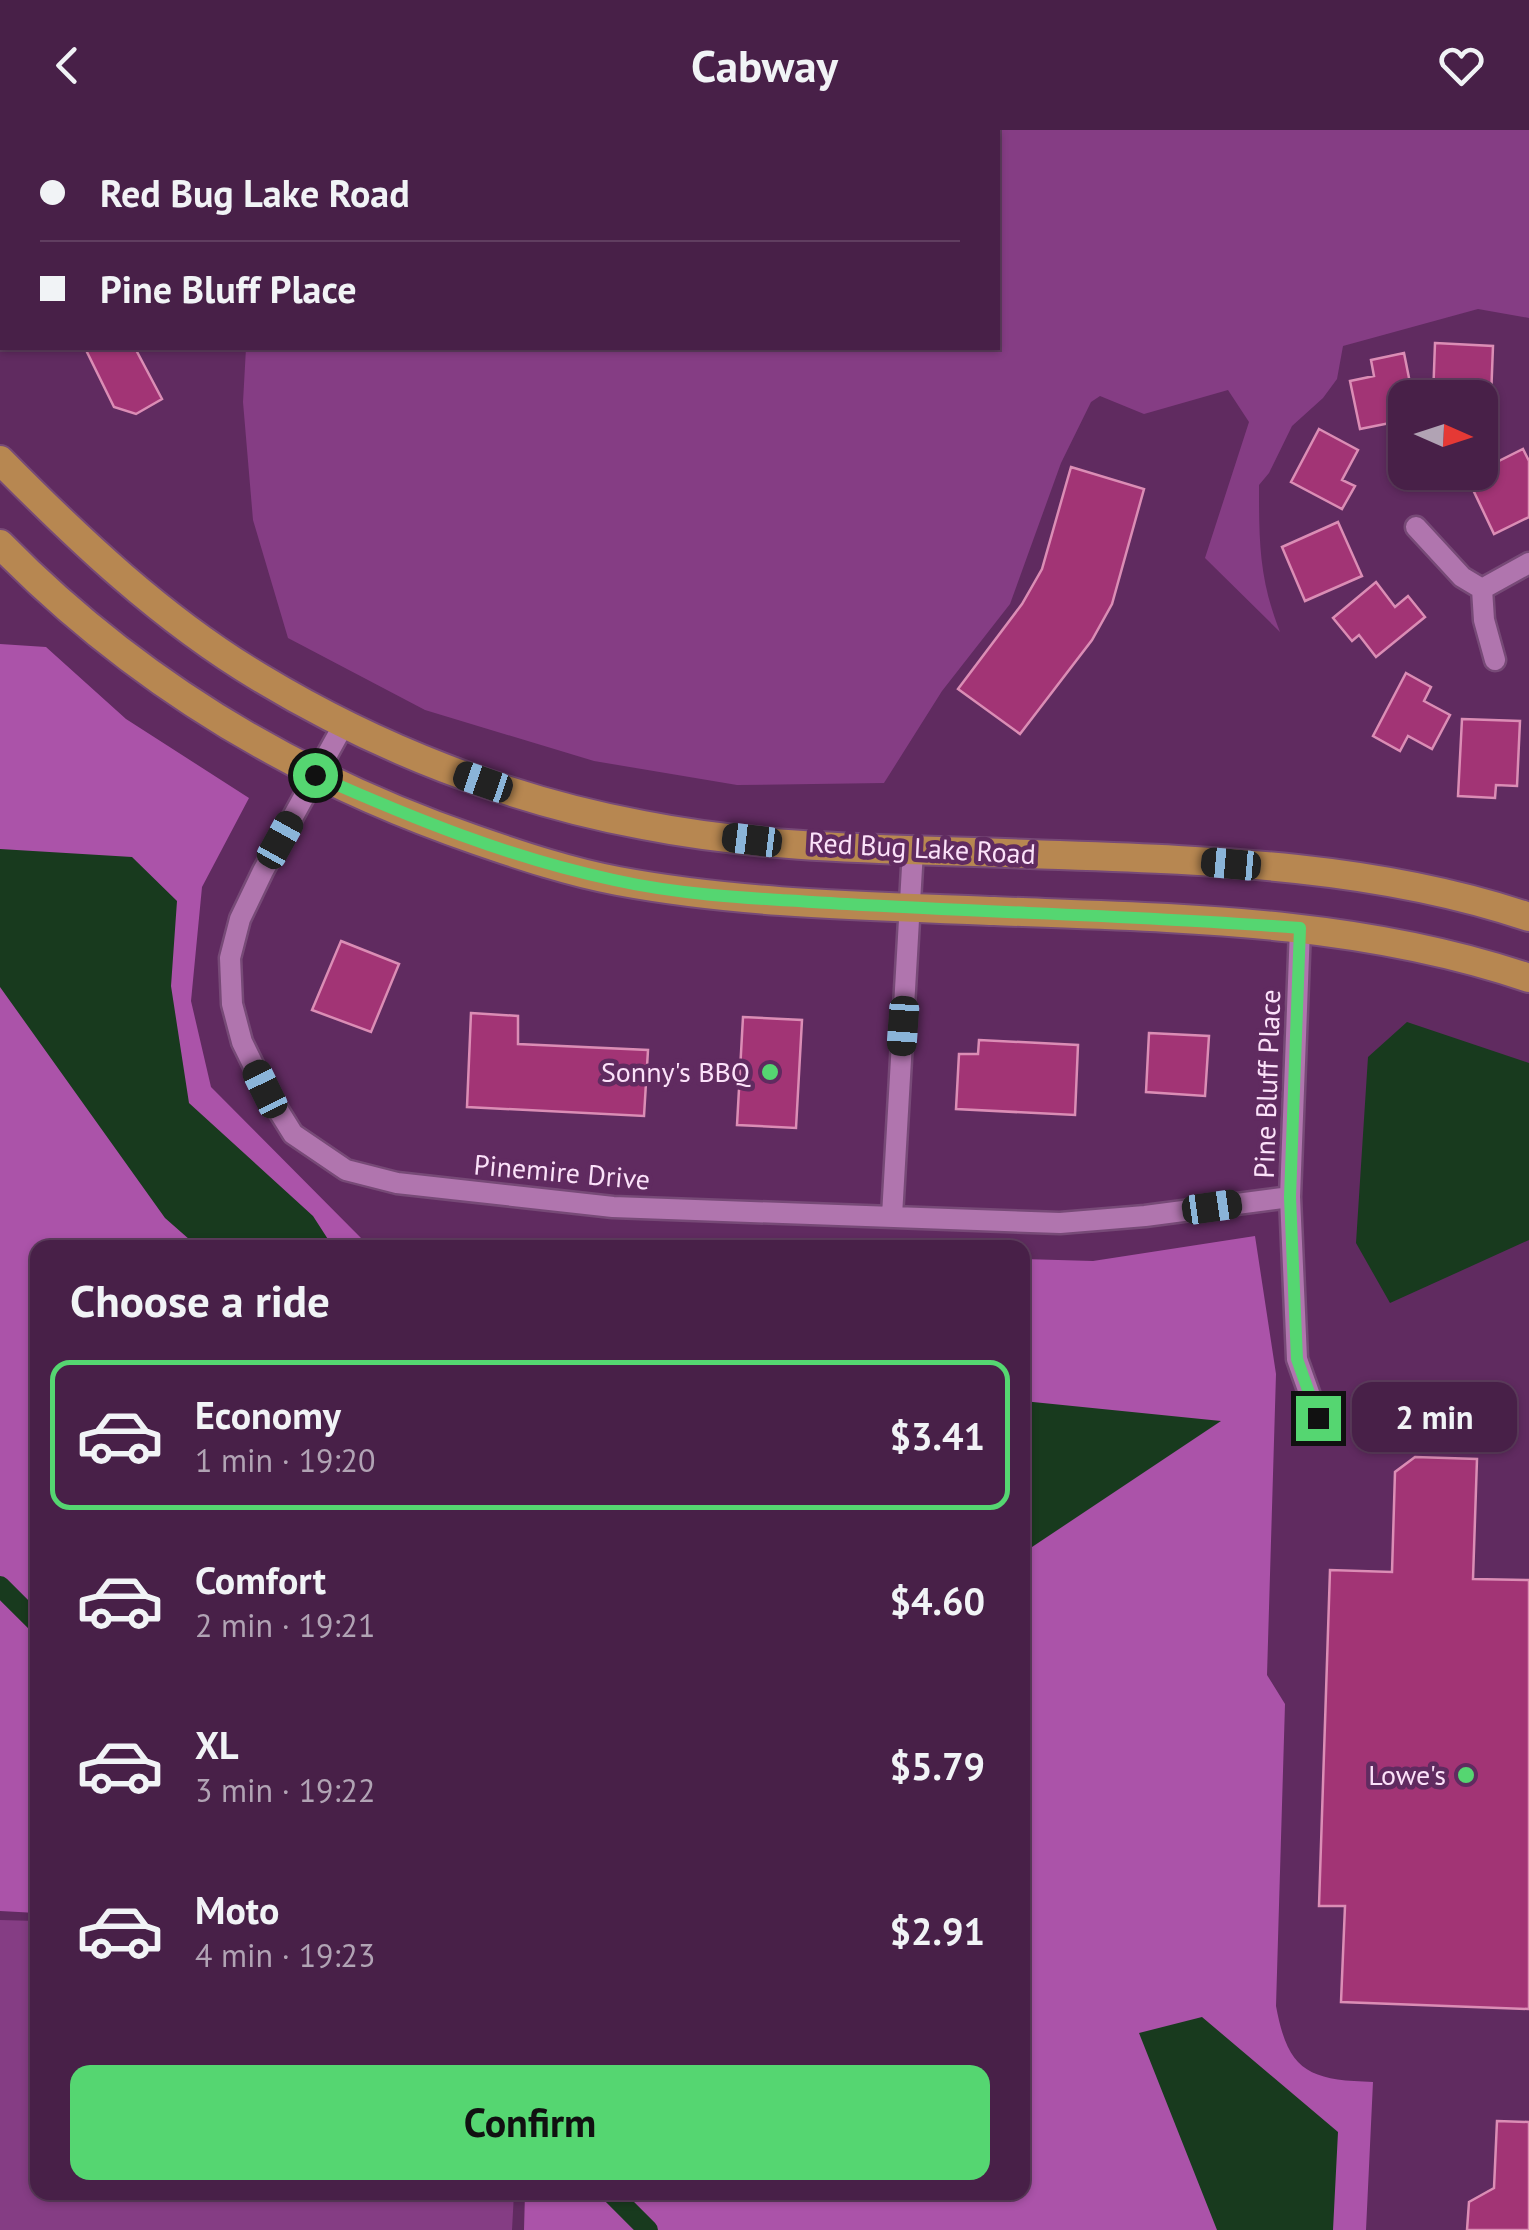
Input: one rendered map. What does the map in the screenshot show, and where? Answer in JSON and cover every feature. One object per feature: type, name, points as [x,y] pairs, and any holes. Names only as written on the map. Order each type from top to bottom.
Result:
[{"type":"main road","name":"Red Bug Lake Road","points":[[0,460],[74,535],[158,605],[257,676],[344,724],[447,769],[556,807],[647,826],[734,838],[1304,870],[1399,883],[1529,917]]},
{"type":"main road","points":[[0,544],[120,654],[204,710],[315,775],[413,819],[520,856],[616,881],[728,897],[1174,918],[1300,928],[1388,939],[1477,960],[1529,978]]},
{"type":"street","points":[[1416,527],[1462,577],[1482,589]]},
{"type":"street","points":[[1482,589],[1529,564]]},
{"type":"street","points":[[1482,589],[1484,620],[1495,660]]},
{"type":"street","name":"Pinemire Drive","points":[[344,724],[240,919],[230,958],[232,1004],[242,1042],[265,1089],[293,1134],[346,1170],[397,1183],[614,1207],[1060,1223],[1290,1197]]},
{"type":"street","points":[[892,1216],[913,850]]},
{"type":"street","name":"Pine Bluff Place","points":[[1300,928],[1290,1197],[1297,1359],[1318,1418]]},
{"type":"shaded area","points":[[1000,130],[1529,130],[1529,318],[1478,309],[1343,346],[1337,379],[1323,398],[1292,426],[1259,485],[1262,560],[1280,632],[1205,558],[1249,422],[1228,390],[1144,414],[1100,396],[1091,402],[1061,463],[1010,604],[942,691],[884,783],[737,785],[594,761],[425,710],[288,638],[253,520],[243,402],[246,350],[1000,350]]},
{"type":"shaded area","points":[[0,644],[46,647],[126,719],[249,798],[202,887],[191,1001],[211,1087],[361,1238],[426,1240],[30,1240],[30,1913],[0,1911]]},
{"type":"shaded area","points":[[0,849],[132,857],[177,901],[171,986],[189,1103],[313,1216],[328,1240],[190,1240],[165,1218],[0,987]]},
{"type":"shaded area","points":[[1407,1022],[1529,1063],[1529,1240],[1390,1303],[1356,1243],[1368,1057]]},
{"type":"shaded area","points":[[1255,1236],[1276,1374],[1267,1675],[1285,1704],[1276,2006],[1287,2045],[1305,2068],[1333,2079],[1373,2082],[1366,2230],[524,2230],[525,2200],[1030,2200],[1030,1259],[1093,1261]]},
{"type":"shaded area","points":[[1030,1402],[1221,1421],[1030,1548]]},
{"type":"shaded area","points":[[0,1920],[30,1921],[30,2200],[514,2200],[512,2230],[0,2230]]},
{"type":"shaded area","points":[[1202,2017],[1338,2132],[1333,2230],[1217,2230],[1139,2033]]},
{"type":"building","points":[[1435,343],[1493,346],[1492,380],[1434,380]]},
{"type":"building","points":[[86,350],[136,350],[162,399],[136,414],[114,407]]},
{"type":"building","points":[[1404,353],[1409,380],[1388,380],[1388,423],[1360,429],[1350,381],[1374,376],[1371,360]]},
{"type":"building","points":[[1319,429],[1358,450],[1342,480],[1355,486],[1342,509],[1291,482]]},
{"type":"building","points":[[1523,449],[1529,461],[1529,517],[1494,534],[1473,490],[1498,490],[1498,462]]},
{"type":"building","points":[[1071,467],[1144,489],[1112,604],[1092,640],[1020,734],[958,689],[1022,604],[1042,569]]},
{"type":"building","points":[[1338,522],[1362,576],[1305,601],[1282,547]]},
{"type":"building","points":[[1376,582],[1395,607],[1408,596],[1425,617],[1376,657],[1359,635],[1352,641],[1333,618]]},
{"type":"building","points":[[1406,673],[1431,687],[1424,701],[1450,715],[1432,749],[1408,736],[1400,751],[1373,736]]},
{"type":"building","points":[[1462,719],[1520,721],[1517,786],[1496,785],[1495,798],[1458,796]]},
{"type":"building","points":[[341,941],[399,964],[371,1032],[312,1010]]},
{"type":"building","points":[[471,1013],[518,1016],[518,1044],[648,1050],[644,1116],[467,1107]]},
{"type":"building","name":"Sonny's BBQ","points":[[743,1017],[802,1020],[796,1128],[737,1125]]},
{"type":"building","points":[[1149,1033],[1209,1036],[1205,1096],[1146,1092]]},
{"type":"building","points":[[979,1040],[1078,1045],[1075,1115],[956,1109],[959,1054],[978,1054]]},
{"type":"building","points":[[1415,1457],[1477,1459],[1473,1579],[1529,1580],[1529,2009],[1341,2002],[1345,1906],[1319,1906],[1330,1570],[1392,1572],[1395,1472]]},
{"type":"building","points":[[1497,2121],[1529,2122],[1529,2230],[1467,2230],[1469,2202],[1494,2188]]},
{"type":"waterway","points":[[0,1586],[30,1616]]},
{"type":"waterway","points":[[618,2200],[648,2230]]},
{"type":"place","name":"Sonny's BBQ","points":[[770,1072]]},
{"type":"place","name":"Lowe's","points":[[1466,1775]]},
{"type":"route","points":[[315,775],[413,819],[520,856],[616,881],[728,897],[1174,918],[1300,928],[1290,1197],[1297,1359],[1318,1418]]}]
